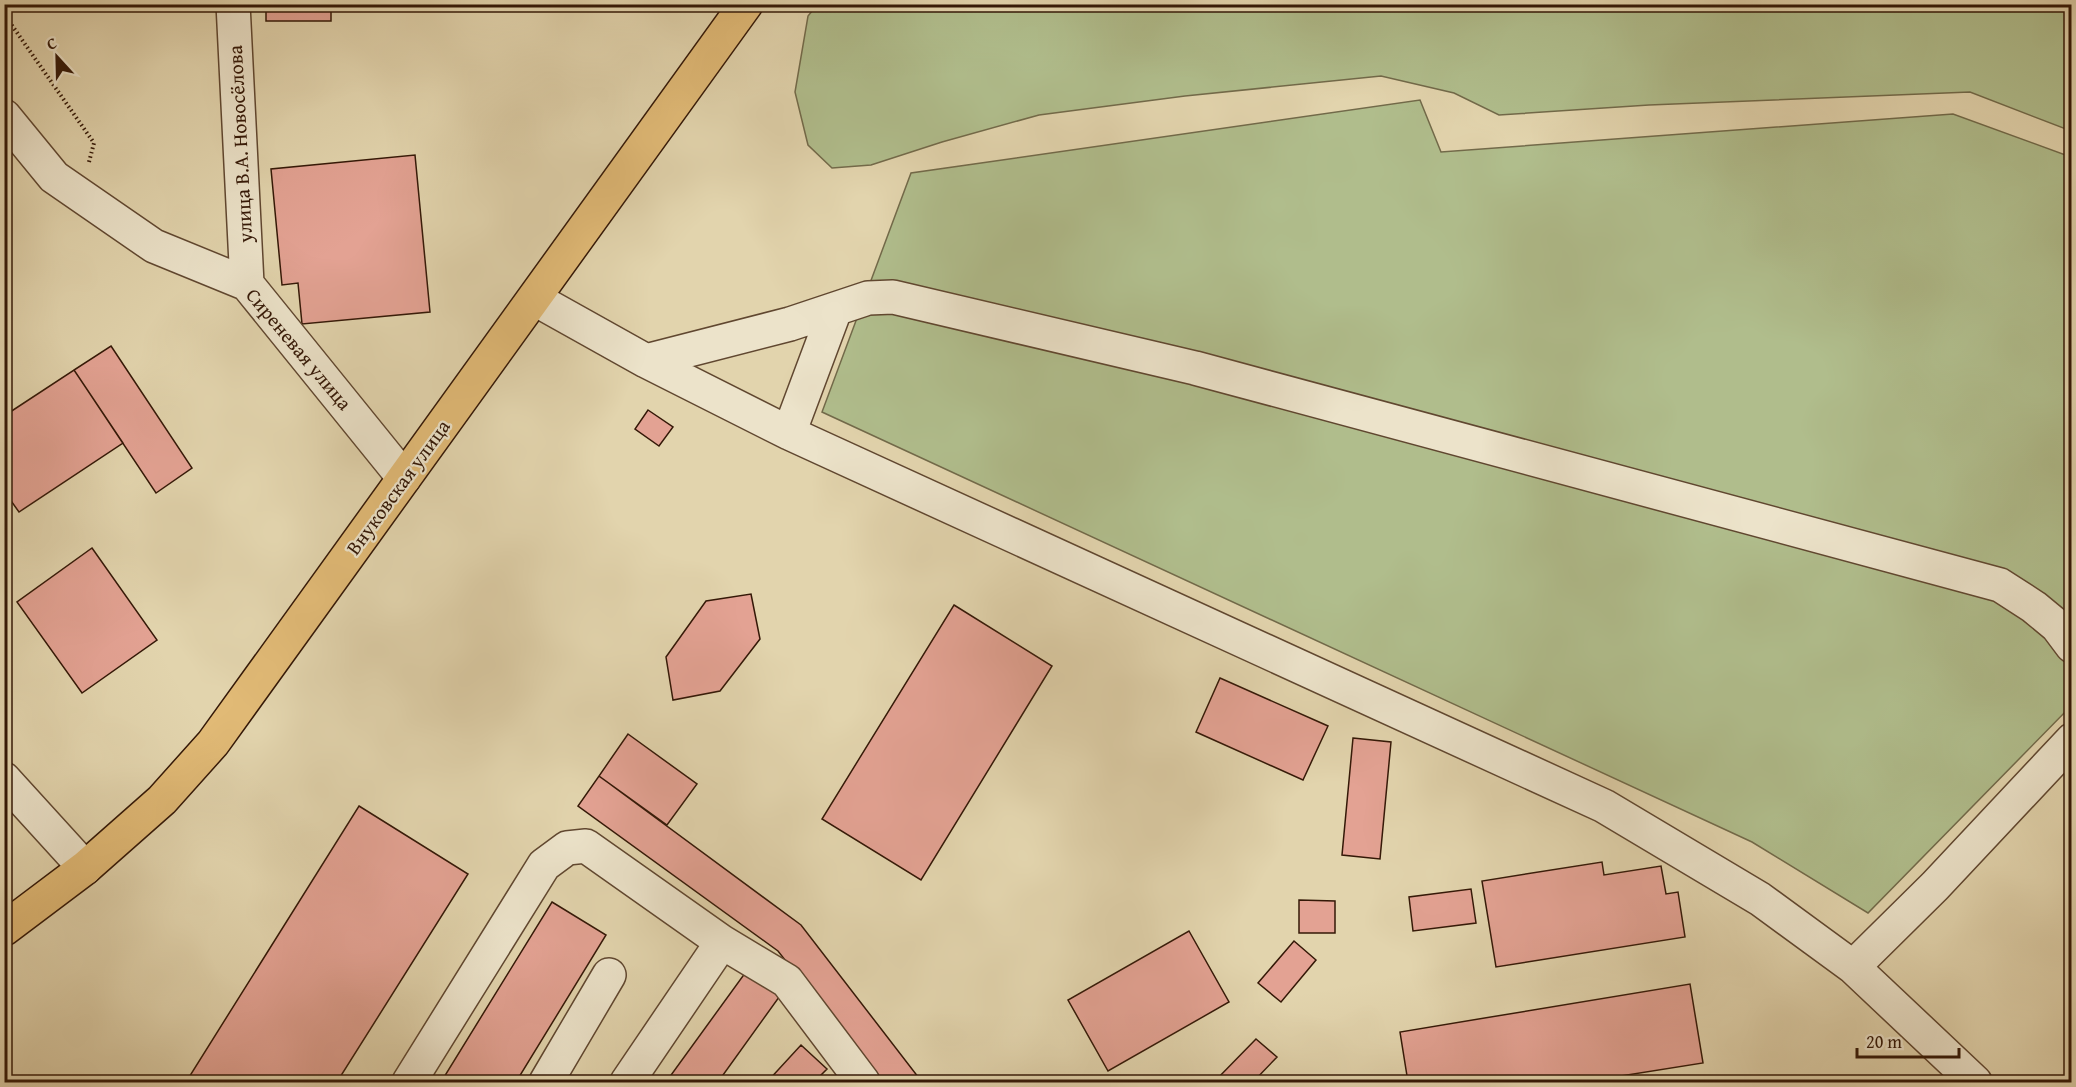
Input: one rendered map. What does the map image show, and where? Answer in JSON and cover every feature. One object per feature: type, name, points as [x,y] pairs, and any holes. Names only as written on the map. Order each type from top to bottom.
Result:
[{"type":"main road","name":"Внуковская улица","points":[[4,929],[85,868],[162,800],[213,743],[746,4]]},
{"type":"street","name":"улица В.А. Новосёлова","points":[[233,4],[248,284]]},
{"type":"street","name":"Сиреневая улица","points":[[4,116],[54,177],[154,246],[248,284],[404,478]]},
{"type":"street","points":[[646,361],[835,310],[868,298],[892,297],[1195,368],[2000,585],[2034,607],[2057,626],[2072,646]]},
{"type":"street","points":[[535,299],[646,361],[789,433],[1604,806],[1760,898],[1853,968],[1975,1083]]},
{"type":"street","points":[[789,433],[835,310]]},
{"type":"street","points":[[1853,968],[1935,886],[2072,740]]},
{"type":"street","points":[[4,779],[85,868]]},
{"type":"street","points":[[409,1083],[544,865],[567,848],[586,846],[722,942],[787,981],[863,1083]]},
{"type":"street","points":[[627,1083],[722,942]]},
{"type":"street","points":[[546,1083],[609,975]]},
{"type":"path","points":[[4,14],[94,143],[80,194]]},
{"type":"green space","points":[[817,5],[2071,5],[2071,131],[1970,92],[1649,105],[1499,115],[1454,93],[1381,76],[1185,96],[1039,115],[871,165],[832,168],[808,145],[795,92],[808,16]]},
{"type":"green space","points":[[1420,100],[1441,152],[1953,114],[2071,157],[2071,706],[1868,913],[1752,842],[822,412],[911,173]]},
{"type":"building","points":[[266,4],[331,4],[331,21],[266,21]]},
{"type":"building","points":[[415,155],[430,312],[302,324],[298,283],[282,285],[271,169]]},
{"type":"building","points":[[111,346],[192,468],[156,493],[74,370]]},
{"type":"building","points":[[74,370],[123,443],[19,512],[4,491],[4,416]]},
{"type":"building","points":[[648,410],[673,427],[659,446],[635,429]]},
{"type":"building","points":[[92,548],[157,640],[82,693],[17,602]]},
{"type":"building","points":[[751,594],[760,639],[720,691],[673,700],[666,657],[706,601]]},
{"type":"building","points":[[954,605],[1052,666],[921,880],[822,819]]},
{"type":"building","points":[[1220,678],[1328,726],[1303,780],[1196,732]]},
{"type":"building","points":[[628,734],[697,784],[667,825],[599,776]]},
{"type":"building","points":[[1353,738],[1391,742],[1380,859],[1342,855]]},
{"type":"building","points":[[599,776],[801,925],[922,1082],[881,1082],[778,951],[578,806]]},
{"type":"building","points":[[359,806],[468,874],[337,1082],[186,1082]]},
{"type":"building","points":[[1602,862],[1604,875],[1661,866],[1666,894],[1678,892],[1685,937],[1496,967],[1482,881]]},
{"type":"building","points":[[1471,889],[1476,923],[1413,931],[1409,897]]},
{"type":"building","points":[[1299,900],[1335,901],[1335,933],[1299,933]]},
{"type":"building","points":[[552,902],[606,935],[516,1082],[441,1082]]},
{"type":"building","points":[[1189,931],[1229,1002],[1108,1071],[1068,1000]]},
{"type":"building","points":[[1294,941],[1316,960],[1281,1002],[1258,983]]},
{"type":"building","points":[[748,969],[782,993],[718,1082],[666,1082]]},
{"type":"building","points":[[1690,984],[1703,1063],[1583,1082],[1408,1082],[1400,1032]]},
{"type":"building","points":[[1256,1039],[1277,1057],[1253,1082],[1214,1082]]},
{"type":"building","points":[[801,1045],[827,1069],[814,1082],[767,1082]]}]
